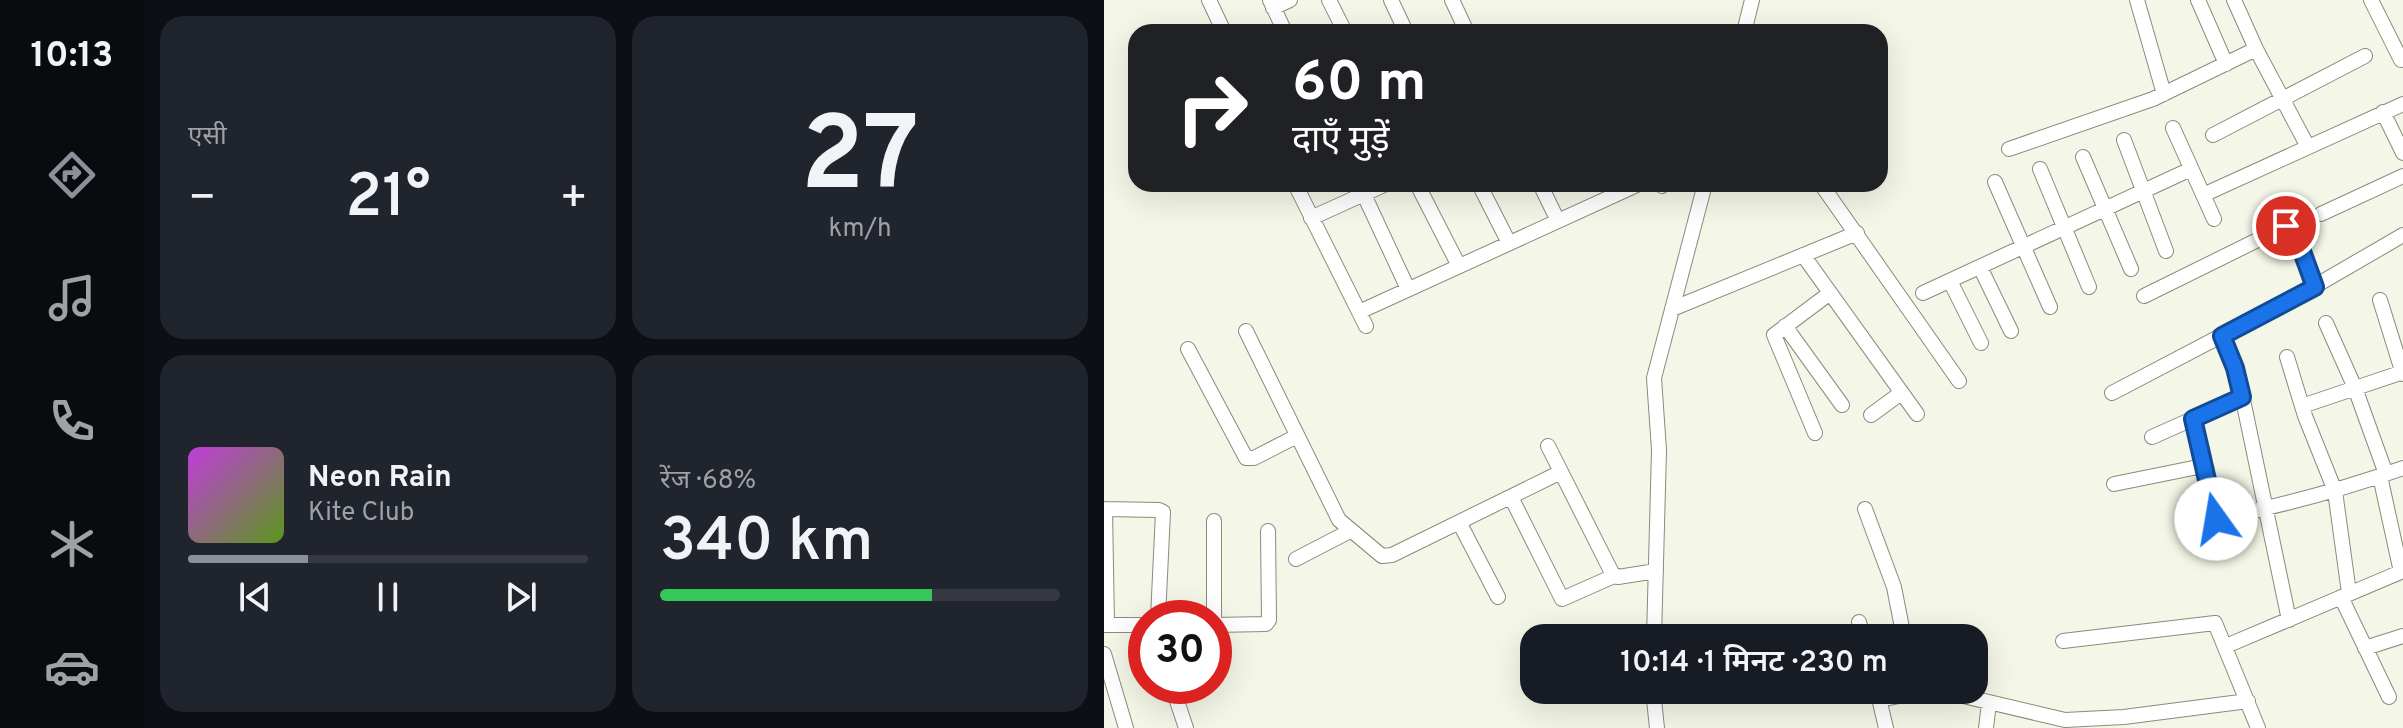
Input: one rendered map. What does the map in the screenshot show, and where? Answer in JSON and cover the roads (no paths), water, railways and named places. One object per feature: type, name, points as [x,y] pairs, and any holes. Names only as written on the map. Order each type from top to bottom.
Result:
[{"type":"street","points":[[1209,0],[1220,24]]},
{"type":"street","points":[[1281,24],[1272,4],[1290,0]]},
{"type":"street","points":[[1329,0],[1341,24]]},
{"type":"street","points":[[1391,0],[1402,24]]},
{"type":"street","points":[[1452,0],[1463,24]]},
{"type":"street","points":[[1746,24],[1752,0]]},
{"type":"street","points":[[2137,0],[2164,94]]},
{"type":"street","points":[[2198,0],[2226,64]]},
{"type":"street","points":[[2234,0],[2308,147]]},
{"type":"street","points":[[2371,0],[2396,34],[2401,60]]},
{"type":"street","points":[[2009,149],[2164,94],[2256,49]]},
{"type":"street","points":[[2213,135],[2365,56]]},
{"type":"street","points":[[2203,195],[2403,104]]},
{"type":"street","points":[[2383,112],[2403,153]]},
{"type":"street","points":[[2173,128],[2214,219]]},
{"type":"street","points":[[2124,140],[2166,251]]},
{"type":"street","points":[[2083,157],[2131,269]]},
{"type":"street","points":[[2040,169],[2089,287]]},
{"type":"street","points":[[1923,293],[2191,169]]},
{"type":"street","points":[[2321,214],[2403,176]]},
{"type":"street","points":[[1995,182],[2050,307]]},
{"type":"street","points":[[1299,192],[1366,326]]},
{"type":"street","points":[[1311,218],[1356,192]]},
{"type":"street","points":[[1362,192],[1408,289]]},
{"type":"street","points":[[1421,192],[1459,266]]},
{"type":"street","points":[[1483,192],[1509,243]]},
{"type":"street","points":[[1544,192],[1558,221]]},
{"type":"street","points":[[1359,312],[1558,221],[1604,192]]},
{"type":"street","points":[[1654,624],[1659,450],[1654,378],[1703,192]]},
{"type":"street","points":[[1827,192],[1959,381]]},
{"type":"street","points":[[2144,296],[2286,226],[2296,235],[2315,287]]},
{"type":"street","points":[[1672,309],[1857,233]]},
{"type":"street","points":[[2112,393],[2315,287],[2403,235]]},
{"type":"street","points":[[1803,255],[1917,414]]},
{"type":"street","points":[[1980,267],[2011,331]]},
{"type":"street","points":[[1950,281],[1981,343]]},
{"type":"street","points":[[1815,433],[1774,335],[1830,293]]},
{"type":"street","points":[[2302,406],[2403,373],[2380,300]]},
{"type":"street","points":[[2226,646],[2402,572],[2383,475],[2355,388],[2326,323]]},
{"type":"street","points":[[1785,326],[1842,405]]},
{"type":"street","points":[[1246,331],[1339,520],[1386,556],[1561,472]]},
{"type":"street","points":[[2222,336],[2242,397],[2289,620]]},
{"type":"street","points":[[1188,349],[1246,458],[1254,458],[1297,436]]},
{"type":"street","points":[[2287,357],[2302,406],[2335,491],[2345,595],[2365,648],[2389,697]]},
{"type":"street","points":[[1871,415],[1901,393]]},
{"type":"street","points":[[2152,437],[2242,397]]},
{"type":"street","points":[[2193,419],[2216,519]]},
{"type":"street","points":[[1548,446],[1614,576]]},
{"type":"street","points":[[2114,484],[2203,466]]},
{"type":"street","points":[[2188,524],[2267,509],[2403,468]]},
{"type":"street","points":[[1511,497],[1562,599],[1614,576],[1656,571]]},
{"type":"street","points":[[1128,625],[1106,625],[1105,509],[1163,512],[1159,600]]},
{"type":"street","points":[[1865,509],[1894,587],[1901,624]]},
{"type":"street","points":[[1214,521],[1214,600]]},
{"type":"street","points":[[1459,522],[1498,597]]},
{"type":"street","points":[[1232,625],[1266,624],[1269,620],[1268,531]]},
{"type":"street","points":[[1296,559],[1350,531]]},
{"type":"street","points":[[2063,641],[2212,623],[2217,625],[2258,728]]},
{"type":"street","points":[[2365,648],[2403,636]]},
{"type":"street","points":[[1104,654],[1126,728]]},
{"type":"street","points":[[1986,728],[1989,703],[2052,723],[2065,720],[2106,723],[2248,701]]},
{"type":"street","points":[[1178,704],[1186,728]]},
{"type":"street","points":[[1654,704],[1657,728]]},
{"type":"street","points":[[1880,704],[1886,728]]}]
